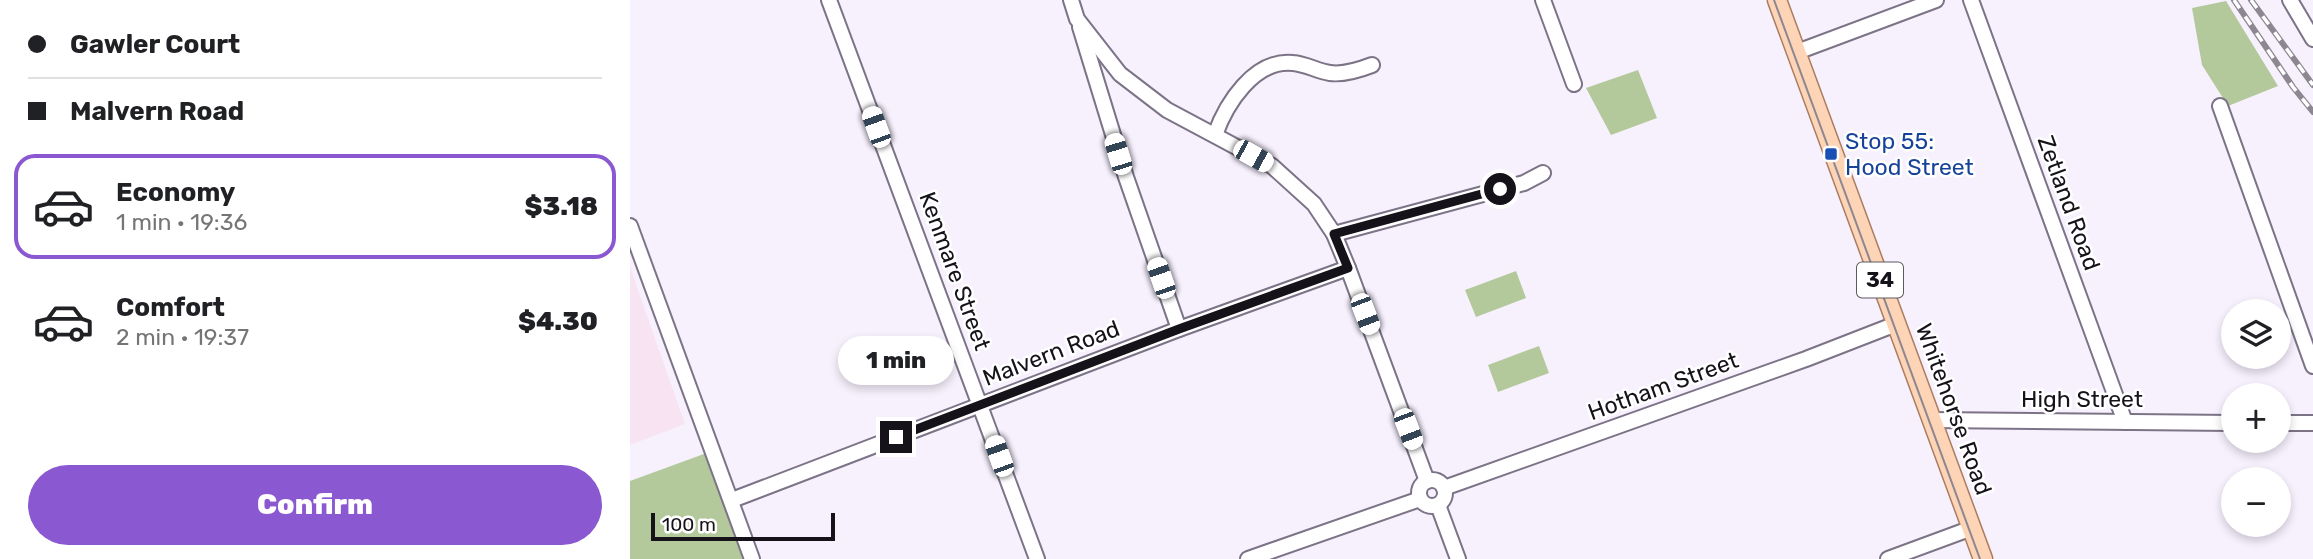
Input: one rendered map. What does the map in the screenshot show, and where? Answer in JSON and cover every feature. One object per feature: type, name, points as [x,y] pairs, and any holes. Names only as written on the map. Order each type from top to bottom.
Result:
[{"type":"main road","name":"Whitehorse Road","points":[[1777,0],[1983,559]]},
{"type":"street","name":"Kenmare Street","points":[[829,0],[1037,559]]},
{"type":"street","points":[[1070,0],[1125,177],[1179,329]]},
{"type":"street","points":[[1543,0],[1574,84]]},
{"type":"street","points":[[1797,52],[1936,0]]},
{"type":"street","points":[[1962,0],[1970,0]]},
{"type":"street","name":"Zetland Road","points":[[1970,0],[2125,422]]},
{"type":"street","points":[[2290,0],[2313,39]]},
{"type":"street","points":[[1077,19],[1120,74],[1167,110],[1272,166],[1314,204],[1334,234],[1348,268],[1427,481]]},
{"type":"street","points":[[1215,135],[1226,107],[1241,89],[1254,76],[1274,66],[1287,62],[1337,73],[1372,65]]},
{"type":"street","points":[[2220,106],[2313,366]]},
{"type":"street","points":[[1334,234],[1524,183],[1543,173]]},
{"type":"street","points":[[630,226],[752,559]]},
{"type":"street","name":"Malvern Road","points":[[732,500],[1179,329],[1348,268]]},
{"type":"street","name":"Hotham Street","points":[[1444,488],[1765,374],[1896,324]]},
{"type":"street","name":"High Street","points":[[1931,420],[2221,423]]},
{"type":"street","points":[[2291,423],[2313,423]]},
{"type":"street","points":[[1427,481],[1437,481],[1444,488],[1444,498],[1438,505],[1428,506],[1420,499],[1420,488],[1427,481]]},
{"type":"street","points":[[1248,559],[1420,499]]},
{"type":"street","points":[[1438,505],[1458,559]]},
{"type":"street","points":[[1888,559],[1972,528]]},
{"type":"shaded area","points":[[630,267],[685,424],[630,445]]},
{"type":"green space","points":[[2226,1],[2278,86],[2228,106],[2202,65],[2192,8]]},
{"type":"green space","points":[[1638,70],[1657,118],[1611,135],[1586,88]]},
{"type":"green space","points":[[1516,271],[1526,298],[1476,317],[1465,290]]},
{"type":"green space","points":[[1539,346],[1549,373],[1498,392],[1488,365]]},
{"type":"green space","points":[[712,451],[751,559],[630,559],[630,481]]},
{"type":"tram line","points":[[1774,0],[1980,559]]},
{"type":"railway","points":[[2234,0],[2313,112]]},
{"type":"railway","points":[[2251,0],[2313,85]]},
{"type":"place","name":"Stop 55: Hood Street","points":[[1831,154]]},
{"type":"route","points":[[896,437],[1348,268],[1334,234],[1500,189]]}]
